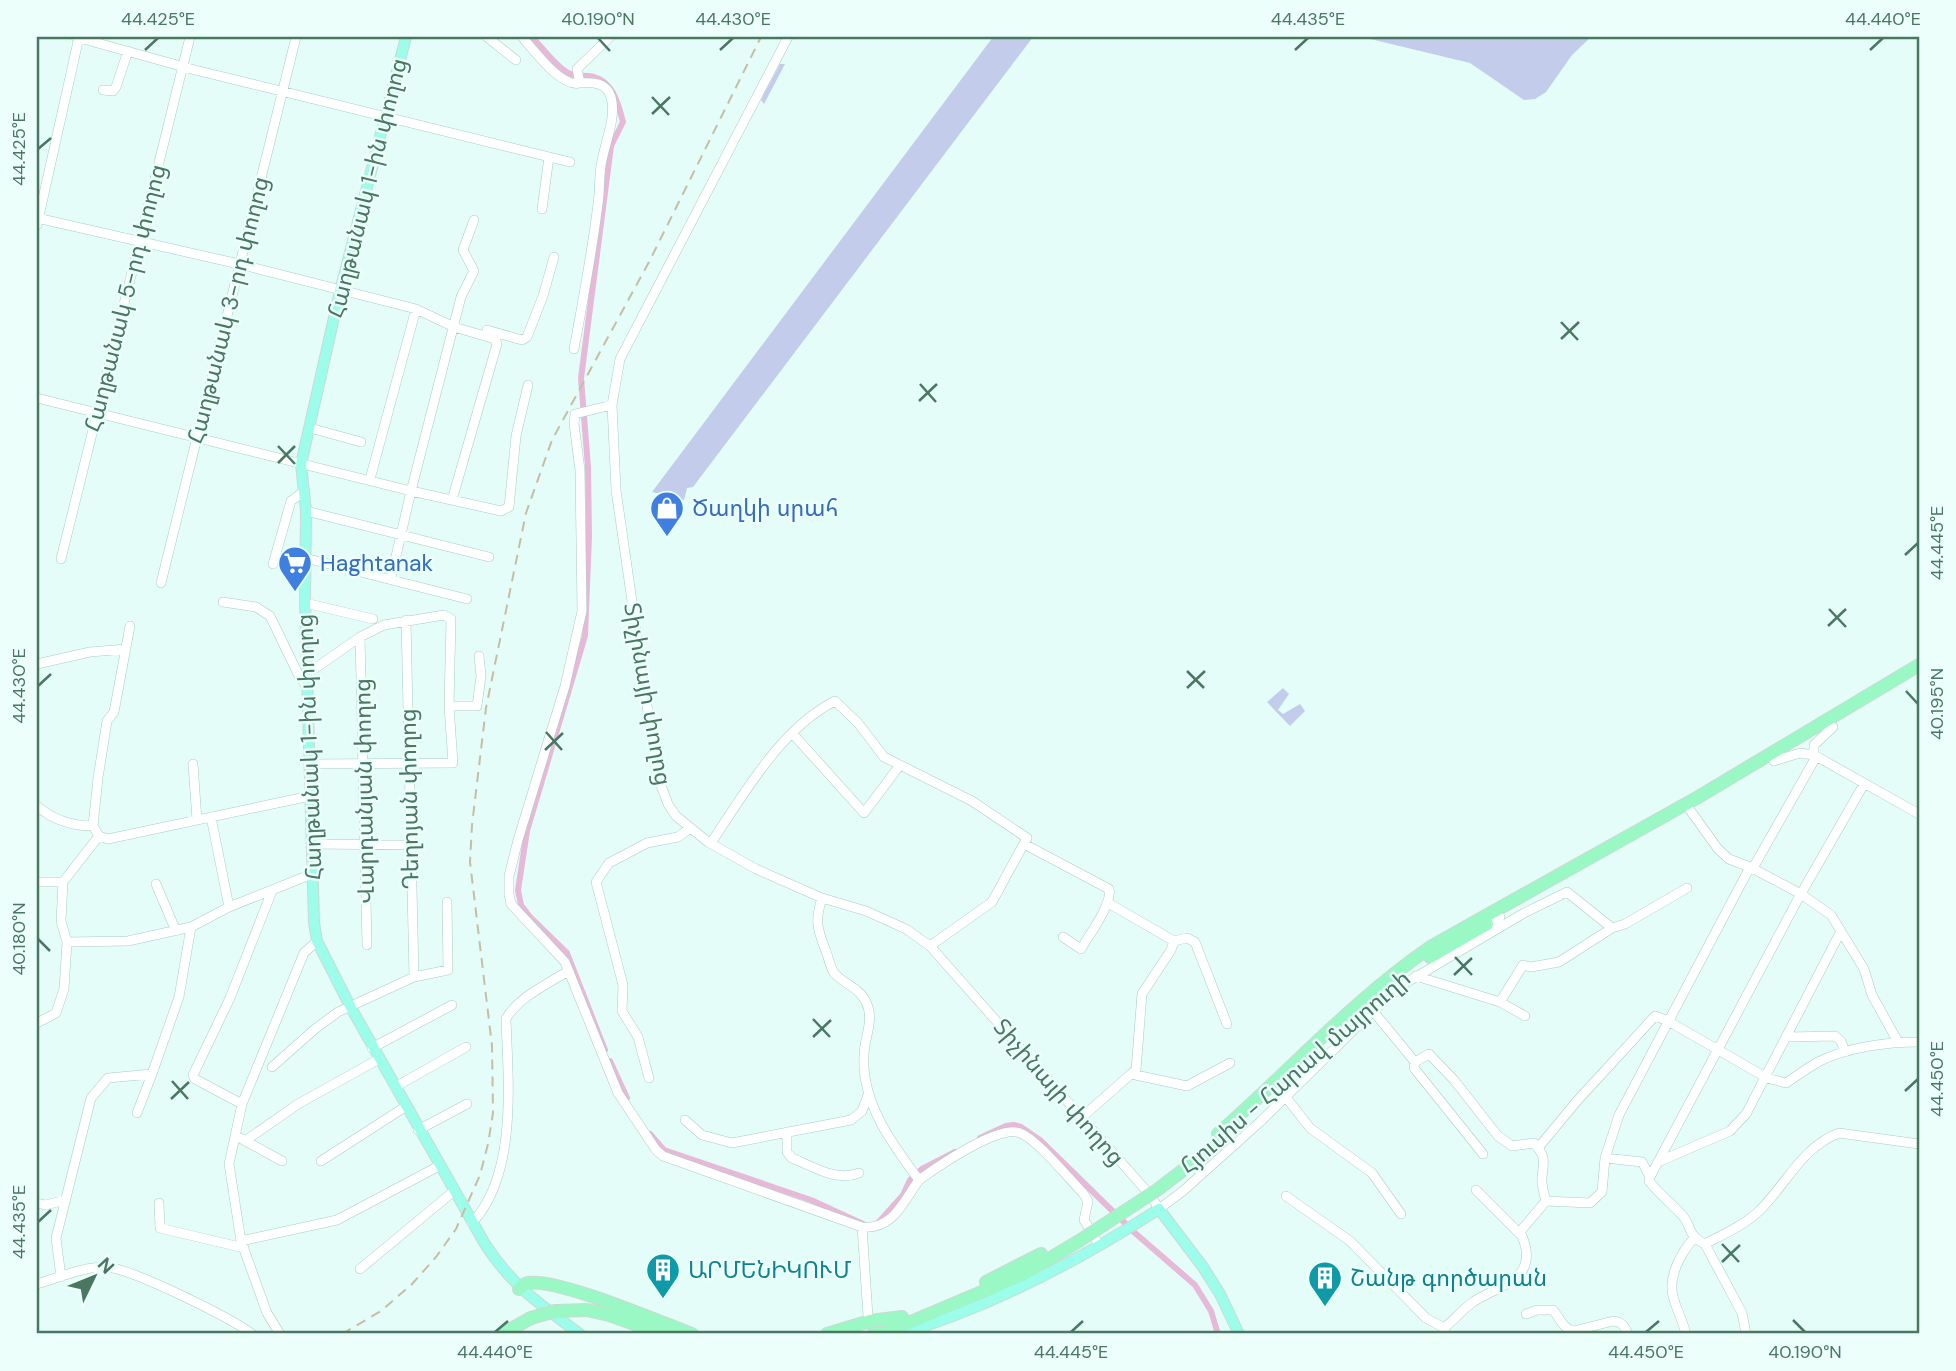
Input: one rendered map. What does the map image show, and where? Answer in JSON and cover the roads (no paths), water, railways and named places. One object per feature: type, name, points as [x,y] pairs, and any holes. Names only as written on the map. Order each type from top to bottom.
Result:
[{"type":"highway","name":"Հյուսիս - Հարավ մայրուղի","points":[[1222,1136],[1354,1006],[1423,952],[1700,796],[1919,664]]},
{"type":"highway","name":"Հյուսիս - Հարավ մայրուղի","points":[[881,1334],[902,1317],[1020,1266],[1077,1237],[1166,1184],[1267,1101],[1361,1009],[1422,961],[1690,810],[1919,674]]},
{"type":"highway","name":"Հյուսիս - Հարավ մայրուղի","points":[[881,1334],[1022,1275],[1077,1237]]},
{"type":"highway","points":[[519,1289],[524,1284],[536,1283],[580,1292],[692,1334]]},
{"type":"highway","points":[[586,1314],[640,1334]]},
{"type":"highway","points":[[502,1334],[535,1320],[586,1314],[609,1315],[662,1334]]},
{"type":"highway","name":"Հյուսիս - Հարավ մայրուղի","points":[[827,1334],[870,1321],[902,1317]]},
{"type":"highway","points":[[515,1334],[535,1320]]},
{"type":"main road","name":"Հաղթանակ 1-ին փողոց","points":[[406,37],[340,291],[301,464],[306,511],[305,603],[314,922],[317,941],[372,1048],[500,1267],[519,1289],[580,1334]]},
{"type":"main road","points":[[900,1334],[982,1302],[1099,1245],[1159,1209]]},
{"type":"main road","name":"Տիչինայի փողոց","points":[[1159,1209],[1203,1267],[1220,1294],[1239,1334]]},
{"type":"street","points":[[452,500],[497,344],[495,339],[416,309],[239,264],[37,220],[78,37],[195,70],[570,162]]},
{"type":"street","name":"Հաղթանակ 5-րդ փողոց","points":[[61,559],[190,37]]},
{"type":"street","name":"Հաղթանակ 3-րդ փողոց","points":[[162,583],[296,37]]},
{"type":"street","points":[[487,37],[516,60]]},
{"type":"street","points":[[522,37],[553,71],[568,83],[579,78],[604,86],[610,95],[613,108],[612,124],[605,141],[600,170],[598,204],[574,349]]},
{"type":"street","points":[[579,78],[577,69],[610,37]]},
{"type":"street","name":"Տիչինայի փողոց","points":[[788,37],[620,359],[612,405],[616,490],[657,775],[667,804],[676,816],[711,844],[756,869],[822,898],[866,911],[906,929],[930,946],[1151,1196],[1159,1209]]},
{"type":"street","points":[[103,90],[107,92],[116,87],[128,51]]},
{"type":"street","points":[[542,209],[549,157]]},
{"type":"street","points":[[391,578],[461,297],[474,271],[463,250],[474,220]]},
{"type":"street","points":[[455,324],[524,339],[543,296],[554,257]]},
{"type":"street","points":[[370,479],[416,309]]},
{"type":"street","points":[[37,398],[501,511],[509,507],[516,436],[528,385]]},
{"type":"street","points":[[612,405],[575,414],[573,424],[580,470],[582,611],[565,686],[518,840],[509,876],[509,894],[516,911],[565,962],[618,1093],[656,1150],[663,1156],[862,1227],[883,1225],[893,1217],[916,1176],[998,1135],[1020,1132],[1083,1193],[1088,1201],[1083,1220],[1099,1245]]},
{"type":"street","points":[[310,428],[361,442]]},
{"type":"street","points":[[273,564],[290,501],[303,492]]},
{"type":"street","points":[[306,511],[489,557]]},
{"type":"street","points":[[305,558],[391,578],[467,600]]},
{"type":"street","points":[[223,602],[256,607],[270,616],[300,678],[307,686]]},
{"type":"street","points":[[305,603],[373,619]]},
{"type":"street","points":[[307,674],[360,637],[384,625],[444,615],[452,619],[449,706],[453,763],[310,764]]},
{"type":"street","name":"Դեղոյան փողոց","points":[[406,620],[414,977]]},
{"type":"street","points":[[130,626],[114,712],[107,721],[93,826],[99,836],[108,839],[310,796]]},
{"type":"street","name":"Վարդանյան փողոց","points":[[360,637],[367,945]]},
{"type":"street","points":[[37,664],[74,655],[126,649]]},
{"type":"street","points":[[449,706],[477,706],[481,676],[479,656]]},
{"type":"street","points":[[711,844],[751,784],[792,733],[817,710],[835,701],[858,723],[884,757],[972,801],[1027,838],[992,902],[930,946]]},
{"type":"street","points":[[1546,1201],[1590,1203],[1602,1192],[1605,1158],[1619,1115],[1752,867],[1815,756],[1814,745],[1833,727]]},
{"type":"street","points":[[792,733],[864,813],[900,765]]},
{"type":"street","points":[[1774,761],[1800,753],[1815,756],[1919,814]]},
{"type":"street","points":[[193,764],[197,820]]},
{"type":"street","points":[[1650,1177],[1801,894],[1864,783]]},
{"type":"street","points":[[37,806],[50,817],[80,826],[93,826]]},
{"type":"street","points":[[1690,810],[1718,849],[1729,859],[1752,867],[1801,894],[1831,915],[1864,969],[1872,995],[1898,1042]]},
{"type":"street","points":[[211,817],[229,906]]},
{"type":"street","points":[[649,1078],[638,1037],[622,1011],[624,985],[596,882],[608,863],[647,843],[678,837],[689,829]]},
{"type":"street","points":[[37,1023],[55,1013],[64,989],[66,942],[61,920],[63,882],[99,836]]},
{"type":"street","points":[[312,844],[409,845]]},
{"type":"street","points":[[1024,844],[1109,889],[1111,894],[1108,903],[1082,949],[1063,937]]},
{"type":"street","points":[[66,942],[128,941],[191,927],[229,906],[312,874]]},
{"type":"street","points":[[37,882],[63,882]]},
{"type":"street","points":[[156,884],[176,931]]},
{"type":"street","points":[[1500,1002],[1523,965],[1531,967],[1559,962],[1612,928],[1625,924],[1687,888]]},
{"type":"street","points":[[242,1104],[195,1079],[193,1075],[230,998],[272,891]]},
{"type":"street","points":[[1159,1209],[1183,1191],[1286,1096],[1373,1011],[1416,976],[1524,913],[1567,892],[1612,928]]},
{"type":"street","points":[[822,898],[817,913],[817,927],[834,974],[852,986],[866,1002],[869,1018],[863,1054],[868,1095],[890,1141],[916,1176]]},
{"type":"street","points":[[272,1067],[315,1029],[350,1006],[414,977],[450,968],[447,902]]},
{"type":"street","points":[[1108,903],[1174,941],[1187,938],[1195,942],[1227,1024]]},
{"type":"street","points":[[1461,951],[1470,938],[1500,917]]},
{"type":"street","points":[[137,1113],[179,998],[191,927]]},
{"type":"street","points":[[1658,1162],[1730,1131],[1746,1114],[1841,931]]},
{"type":"street","points":[[280,1334],[267,1313],[242,1244],[229,1164],[242,1104],[304,953],[317,941]]},
{"type":"street","points":[[1081,1118],[1136,1070],[1142,994],[1174,941]]},
{"type":"street","points":[[1422,961],[1431,960],[1447,951],[1461,951]]},
{"type":"street","points":[[472,1223],[482,1212],[494,1188],[505,1137],[509,1095],[506,1019],[510,1011],[523,1000],[568,971]]},
{"type":"street","points":[[1416,976],[1500,1002],[1525,1016]]},
{"type":"street","points":[[372,1048],[452,1005]]},
{"type":"street","points":[[1373,1011],[1415,1062],[1414,1068],[1483,1154]]},
{"type":"street","points":[[1538,1148],[1655,1016],[1767,1077],[1786,1083],[1820,1061],[1845,1052],[1898,1042],[1919,1042]]},
{"type":"street","points":[[1788,1037],[1835,1036],[1841,1041],[1845,1052]]},
{"type":"street","points":[[395,1087],[466,1047]]},
{"type":"street","points":[[1415,1062],[1429,1054],[1454,1080],[1499,1136],[1512,1146],[1534,1143],[1545,1166],[1541,1179],[1546,1201]]},
{"type":"street","points":[[245,1140],[298,1104],[379,1059]]},
{"type":"street","points":[[1132,1074],[1187,1086],[1230,1063]]},
{"type":"street","points":[[61,1277],[56,1238],[91,1098],[108,1078],[152,1074]]},
{"type":"street","points":[[685,1120],[702,1135],[733,1143],[851,1120],[862,1111],[868,1095]]},
{"type":"street","points":[[1286,1096],[1310,1128],[1372,1173],[1401,1214]]},
{"type":"street","points":[[418,1130],[467,1104]]},
{"type":"street","points":[[321,1161],[405,1107]]},
{"type":"street","points":[[787,1132],[787,1153],[792,1158],[835,1176],[847,1177],[859,1173]]},
{"type":"street","points":[[1705,1244],[1737,1227],[1760,1210],[1811,1148],[1826,1138],[1839,1133],[1919,1144]]},
{"type":"street","points":[[235,1135],[282,1161]]},
{"type":"street","points":[[1605,1158],[1642,1163],[1650,1177],[1649,1181],[1661,1196],[1684,1216],[1694,1238],[1705,1244],[1742,1313],[1746,1334]]},
{"type":"street","points":[[159,1203],[160,1227],[242,1244],[337,1220],[439,1166]]},
{"type":"street","points":[[1286,1196],[1350,1241],[1426,1318],[1445,1331],[1471,1304],[1524,1272],[1525,1245],[1519,1233],[1476,1190]]},
{"type":"street","points":[[360,1269],[454,1191]]},
{"type":"street","points":[[37,1203],[45,1205],[66,1200]]},
{"type":"street","points":[[1519,1233],[1546,1201]]},
{"type":"street","points":[[862,1227],[868,1316]]},
{"type":"street","points":[[1686,1334],[1672,1289],[1678,1263],[1694,1238]]},
{"type":"street","points":[[37,1284],[87,1269],[118,1268],[234,1321],[252,1334]]},
{"type":"street","points":[[1526,1314],[1537,1310],[1553,1310],[1569,1330],[1583,1331],[1613,1321],[1619,1322],[1624,1324],[1628,1334]]},
{"type":"waterway","points":[[532,37],[563,70],[575,75],[597,78],[609,87],[623,122],[611,146],[581,378],[588,467],[589,537],[585,636],[527,831],[518,890],[521,905],[530,917],[567,953],[605,1050]]},
{"type":"waterway","points":[[610,1061],[627,1098]]},
{"type":"waterway","points":[[980,1138],[1014,1125],[1040,1140],[1135,1233],[1195,1285],[1211,1311],[1218,1334]]},
{"type":"waterway","points":[[650,1134],[664,1150],[811,1200],[863,1224]]},
{"type":"waterway","points":[[878,1223],[903,1195],[910,1180],[922,1169],[955,1152]]},
{"type":"railway","points":[[342,1334],[381,1311],[412,1284],[436,1257],[456,1229],[480,1175],[493,1113],[492,1046],[470,862],[472,825],[486,708],[526,513],[552,440],[649,262],[761,37]]},
{"type":"place","name":"Ծաղկի սրահ","points":[[667,538]]},
{"type":"place","name":"Haghtanak","points":[[295,593]]},
{"type":"place","name":"ԱՐՄԵՆԻԿՈՒՄ","points":[[663,1300]]},
{"type":"place","name":"Շանթ գործարան","points":[[1325,1308]]}]
